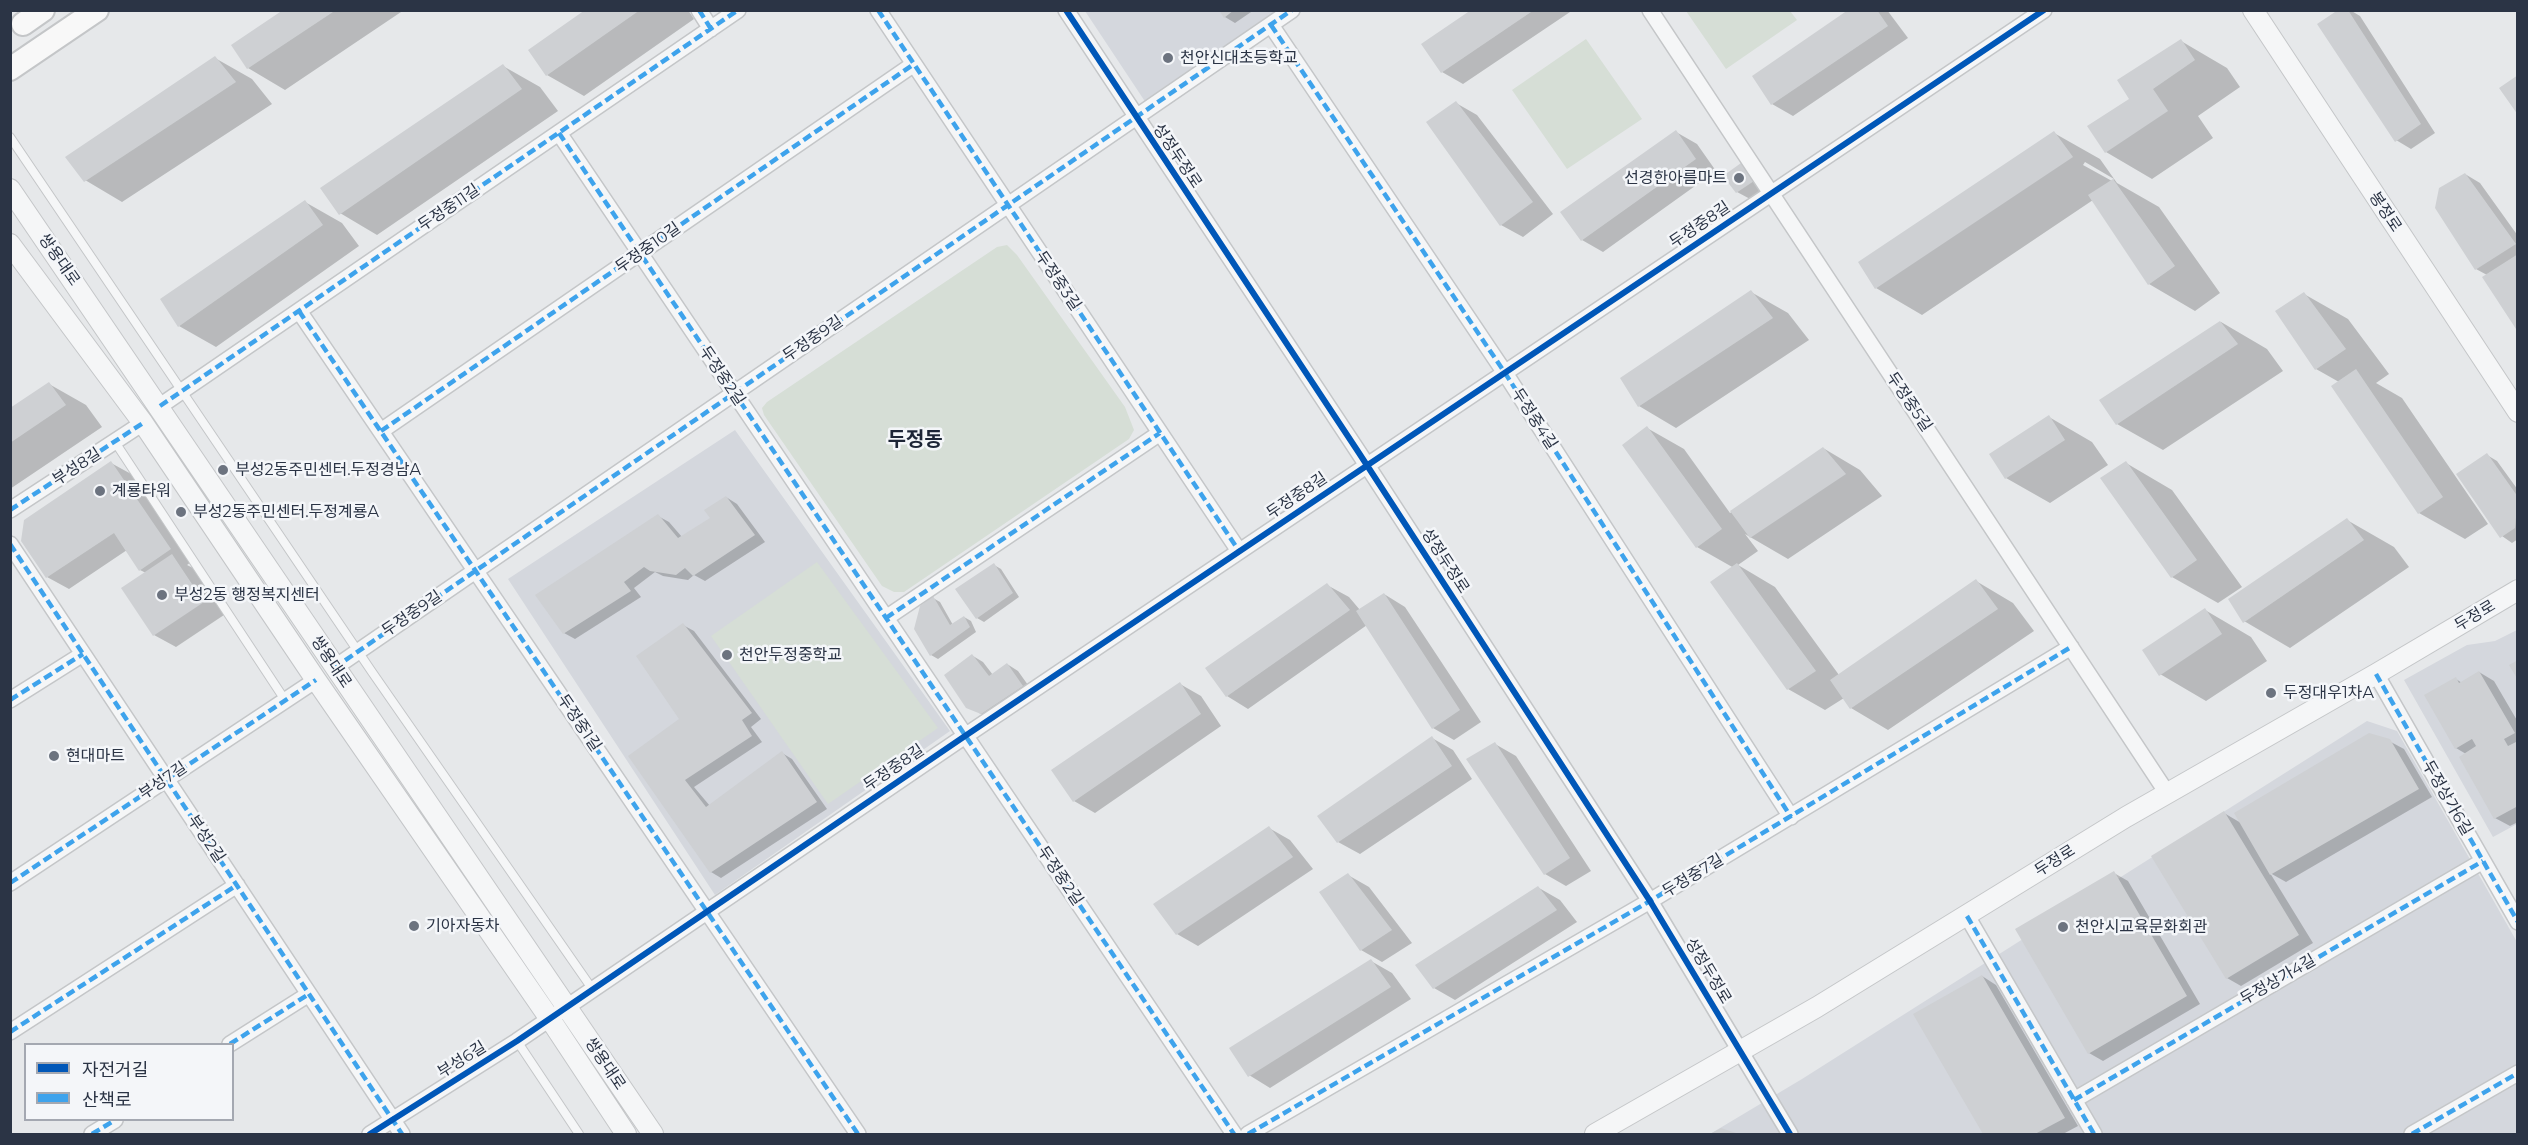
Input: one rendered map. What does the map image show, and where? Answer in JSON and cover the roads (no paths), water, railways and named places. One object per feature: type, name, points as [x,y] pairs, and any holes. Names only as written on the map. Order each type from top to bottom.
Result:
[{"type":"main road","points":[[23,24],[43,10]]},
{"type":"main road","points":[[11,69],[97,10]]},
{"type":"street","points":[[699,10],[711,29]]},
{"type":"street","name":"두정중11길","points":[[160,406],[738,10]]},
{"type":"street","name":"두정중3길","points":[[878,10],[1239,551]]},
{"type":"street","name":"성정두정로","points":[[1066,10],[1650,901],[1790,1134]]},
{"type":"street","name":"두정중9길","points":[[334,668],[1292,10]]},
{"type":"street","name":"두정중5길","points":[[1650,10],[2168,793]]},
{"type":"street","name":"두정중8길","points":[[567,1007],[965,735],[2044,10]]},
{"type":"street","name":"봉정로","points":[[2253,10],[2517,412]]},
{"type":"street","name":"두정중4길","points":[[1271,25],[1505,373],[1791,817]]},
{"type":"street","name":"두정중10길","points":[[381,431],[914,64]]},
{"type":"street","name":"두정중2길","points":[[559,133],[1234,1134]]},
{"type":"street","name":"쌍용대로","points":[[10,189],[160,406],[334,668],[652,1134]]},
{"type":"street","name":"쌍용대로","points":[[10,244],[143,423],[626,1134]]},
{"type":"street","name":"두정중1길","points":[[299,311],[858,1134]]},
{"type":"street","name":"부성8길","points":[[10,510],[143,423]]},
{"type":"street","points":[[886,618],[1160,433]]},
{"type":"street","name":"부성2길","points":[[10,544],[402,1134]]},
{"type":"street","name":"두정로","points":[[1595,1134],[1817,1007],[2126,817],[2376,674],[2517,590]]},
{"type":"street","name":"두정중7길","points":[[1248,1134],[1650,901],[2071,647]]},
{"type":"street","points":[[10,700],[83,654]]},
{"type":"street","name":"두정상가6길","points":[[2376,674],[2517,922]]},
{"type":"street","name":"부성7길","points":[[10,883],[316,680]]},
{"type":"street","name":"두정상가4길","points":[[2074,1100],[2483,861]]},
{"type":"street","points":[[10,1032],[237,885]]},
{"type":"street","points":[[1967,916],[2094,1134]]},
{"type":"street","points":[[232,1043],[309,994]]},
{"type":"street","name":"부성6길","points":[[370,1134],[567,1007]]},
{"type":"street","points":[[2412,1134],[2517,1073]]},
{"type":"street","points":[[92,1134],[112,1121]]},
{"type":"lane","points":[[10,137],[593,990]]},
{"type":"lane","points":[[115,442],[285,700]]},
{"type":"lane","points":[[517,1041],[579,1134]]},
{"type":"place","name":"천안신대초등학교","points":[[1168,58]]},
{"type":"place","name":"선경한아름마트","points":[[1739,178]]},
{"type":"place","name":"부성2동주민센터.두정경남A","points":[[223,470]]},
{"type":"place","name":"계룡타워","points":[[100,491]]},
{"type":"place","name":"부성2동주민센터.두정계룡A","points":[[181,512]]},
{"type":"place","name":"부성2동 행정복지센터","points":[[162,595]]},
{"type":"place","name":"천안두정중학교","points":[[727,655]]},
{"type":"place","name":"두정대우1차A","points":[[2271,693]]},
{"type":"place","name":"현대마트","points":[[54,756]]},
{"type":"place","name":"기아자동차","points":[[414,926]]},
{"type":"place","name":"천안시교육문화회관","points":[[2063,927]]},
{"type":"district","name":"두정동","points":[[915,440]]}]
